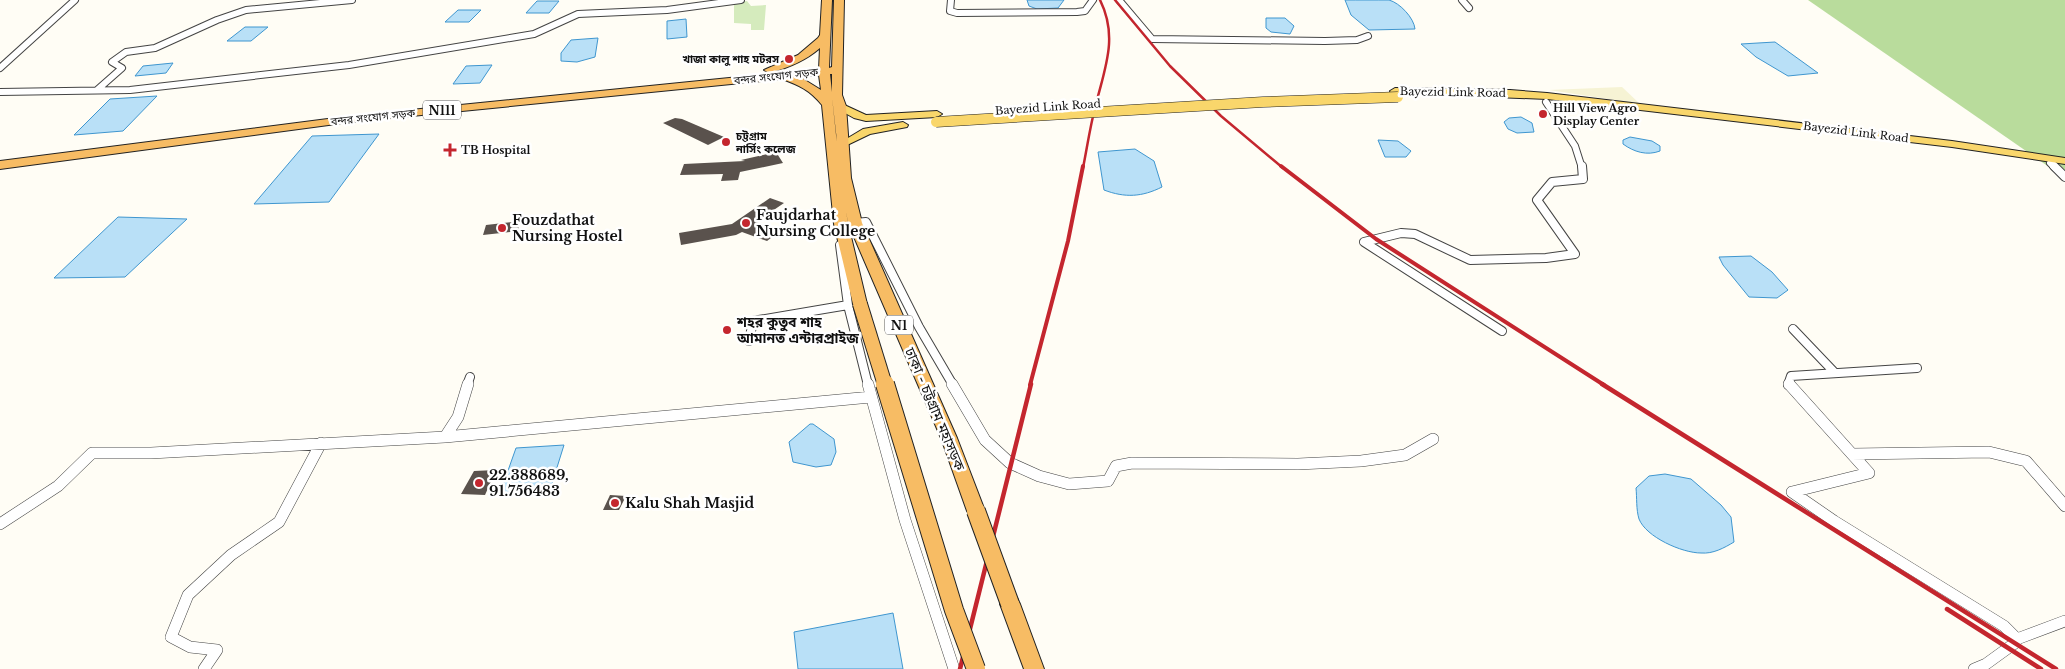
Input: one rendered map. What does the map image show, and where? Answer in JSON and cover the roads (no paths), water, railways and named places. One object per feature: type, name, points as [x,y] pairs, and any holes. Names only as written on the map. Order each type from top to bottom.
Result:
[{"type":"highway","name":"ঢাকা - চট্টগ্রাম মহাসড়ক","points":[[827,0],[828,33],[825,69],[843,144],[848,223],[860,304],[886,397],[954,610],[976,669]]},
{"type":"highway","name":"ঢাকা - চট্টগ্রাম মহাসড়ক","points":[[839,0],[837,94],[834,105],[838,202],[949,438],[1034,669]]},
{"type":"highway","points":[[756,75],[800,59],[820,43],[828,33]]},
{"type":"highway","name":"বন্দর সংযোগ সড়ক","points":[[0,157],[51,153],[352,115],[837,68]]},
{"type":"highway","points":[[756,75],[798,80],[816,90],[834,105]]},
{"type":"highway","name":"বন্দর সংযোগ সড়ক","points":[[0,165],[351,119],[756,75]]},
{"type":"main road","name":"Bayezid Link Road","points":[[834,105],[866,118],[937,118],[1397,94],[1510,93],[1952,144],[2065,161]]},
{"type":"main road","name":"Bayezid Link Road","points":[[1397,94],[1546,102],[1955,149],[2065,166]]},
{"type":"main road","points":[[843,144],[867,131],[937,118]]},
{"type":"street","points":[[0,68],[75,0]]},
{"type":"street","points":[[97,90],[122,68],[112,62],[131,50],[155,48],[217,20],[246,10],[352,0]]},
{"type":"street","points":[[0,92],[97,90],[165,86],[349,65],[534,34],[578,14],[667,10],[741,0]]},
{"type":"street","points":[[951,0],[950,11],[957,13],[1077,12],[1085,11],[1093,0]]},
{"type":"street","points":[[1120,0],[1152,40],[1325,41],[1357,40],[1368,36]]},
{"type":"street","points":[[1462,0],[1469,8]]},
{"type":"street","points":[[1502,331],[1364,242],[1408,233],[1434,241],[1458,258],[1470,260],[1546,258],[1575,254],[1537,200],[1552,182],[1583,179],[1582,163],[1571,136],[1554,116],[1546,102]]},
{"type":"street","points":[[2050,163],[2065,177]]},
{"type":"street","points":[[838,202],[837,221],[848,305],[904,520],[954,669]]},
{"type":"street","points":[[848,223],[866,222],[919,327],[985,440],[1010,463],[1039,476],[1069,484],[1108,481],[1116,466],[1132,463],[1298,464],[1361,461],[1404,455],[1433,439]]},
{"type":"street","points":[[749,341],[753,321],[848,305]]},
{"type":"street","points":[[1793,329],[1835,373]]},
{"type":"street","points":[[1917,368],[1791,376],[1788,386],[1869,472],[1792,492],[1842,526],[2004,626],[2017,639]]},
{"type":"street","points":[[445,437],[458,417],[470,377]]},
{"type":"street","points":[[0,524],[58,486],[92,453],[151,453],[445,437],[871,397]]},
{"type":"street","points":[[204,669],[217,650],[190,647],[171,637],[188,595],[231,555],[279,522],[321,443]]},
{"type":"street","points":[[1852,454],[1989,452],[2026,461],[2065,506]]},
{"type":"street","points":[[1974,669],[1986,664],[2015,643],[2017,639],[2065,621]]},
{"type":"water","points":[[1027,0],[1064,0],[1058,8],[1037,9],[1029,6]]},
{"type":"water","points":[[1345,0],[1389,0],[1402,8],[1409,16],[1415,29],[1369,30],[1351,15]]},
{"type":"water","points":[[537,1],[559,1],[549,13],[526,13]]},
{"type":"water","points":[[458,10],[481,10],[469,22],[445,22]]},
{"type":"water","points":[[1266,18],[1285,18],[1294,26],[1290,34],[1271,32],[1266,28]]},
{"type":"water","points":[[686,19],[687,37],[667,39],[667,21]]},
{"type":"water","points":[[245,27],[268,27],[251,41],[227,41]]},
{"type":"water","points":[[598,38],[595,57],[577,62],[561,61],[561,53],[571,40]]},
{"type":"water","points":[[1775,42],[1818,73],[1788,76],[1756,57],[1741,44]]},
{"type":"water","points":[[173,63],[166,73],[135,76],[143,66]]},
{"type":"water","points":[[492,65],[480,83],[453,84],[466,66]]},
{"type":"water","points":[[157,96],[123,131],[74,135],[110,99]]},
{"type":"water","points":[[1521,117],[1532,123],[1534,132],[1517,133],[1508,129],[1504,122],[1509,118]]},
{"type":"water","points":[[379,134],[329,202],[254,204],[312,136]]},
{"type":"water","points":[[1630,137],[1652,141],[1660,146],[1660,151],[1645,153],[1632,149],[1623,144],[1623,140]]},
{"type":"water","points":[[1378,140],[1398,141],[1411,151],[1406,157],[1385,157]]},
{"type":"water","points":[[1135,149],[1154,161],[1162,187],[1147,193],[1133,195],[1104,190],[1098,152]]},
{"type":"water","points":[[118,217],[187,219],[125,277],[54,278]]},
{"type":"water","points":[[1751,256],[1772,272],[1788,290],[1777,298],[1749,297],[1723,265],[1719,257]]},
{"type":"water","points":[[810,424],[813,424],[834,439],[836,452],[831,465],[816,467],[793,462],[789,442]]},
{"type":"water","points":[[564,445],[549,493],[499,496],[516,448]]},
{"type":"water","points":[[1665,474],[1691,479],[1721,505],[1731,517],[1734,542],[1714,552],[1693,552],[1666,543],[1649,532],[1639,519],[1636,488],[1649,476]]},
{"type":"water","points":[[893,613],[903,669],[798,669],[794,632]]},
{"type":"railway","points":[[1083,168],[1108,54],[1109,41],[1106,14],[1100,0]]},
{"type":"railway","points":[[1115,0],[1170,66],[1221,116],[1283,168]]},
{"type":"railway","points":[[1030,385],[1068,241],[1083,166]]},
{"type":"railway","points":[[1281,166],[1376,239],[1604,385]]},
{"type":"railway","points":[[960,669],[1031,384]]},
{"type":"railway","points":[[1602,384],[2056,669]]},
{"type":"railway","points":[[1947,609],[2041,669]]},
{"type":"place","name":"খাজা কালু শাহ মটরস","points":[[789,59]]},
{"type":"place","name":"Hill View Agro Display Center","points":[[1543,114]]},
{"type":"place","name":"চট্টগ্রাম নার্সিং কলেজ","points":[[726,142]]},
{"type":"place","name":"TB Hospital","points":[[450,150]]},
{"type":"place","name":"Faujdarhat Nursing College","points":[[746,223]]},
{"type":"place","name":"Fouzdathat Nursing Hostel","points":[[502,228]]},
{"type":"place","name":"শহর কুতুব শাহ আমানত এন্টারপ্রাইজ","points":[[727,330]]},
{"type":"place","name":"22.388689, 91.756483","points":[[479,483]]},
{"type":"place","name":"Kalu Shah Masjid","points":[[615,503]]}]
